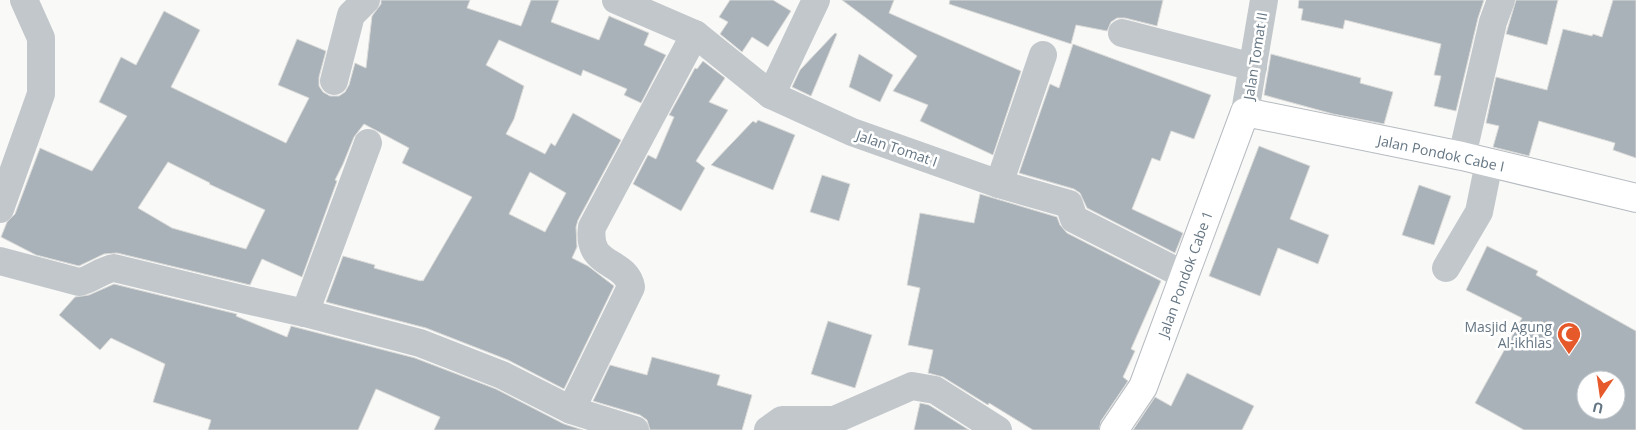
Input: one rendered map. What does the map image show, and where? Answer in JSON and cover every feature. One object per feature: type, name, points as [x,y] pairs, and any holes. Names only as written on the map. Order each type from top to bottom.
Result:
[{"type":"street","points":[[0,208],[41,94],[41,38],[24,0]]},
{"type":"street","points":[[334,81],[352,15],[366,0]]},
{"type":"street","name":"Jalan Tomat I","points":[[616,0],[695,34],[771,95],[852,132],[999,184],[1069,204],[1074,219],[1184,275]]},
{"type":"street","points":[[771,95],[816,0]]},
{"type":"street","name":"Jalan Tomat II","points":[[1245,112],[1264,0]]},
{"type":"street","points":[[1462,156],[1493,22],[1500,0]]},
{"type":"street","points":[[1122,33],[1253,67]]},
{"type":"street","points":[[571,410],[630,287],[626,275],[599,257],[593,248],[590,238],[592,228],[695,34]]},
{"type":"street","points":[[999,184],[1043,55]]},
{"type":"street","name":"Jalan Pondok Cabe I","points":[[1245,112],[1462,156],[1636,198]]},
{"type":"street","name":"Jalan Pondok Cabe 1","points":[[1114,430],[1143,387],[1245,112]]},
{"type":"street","points":[[306,313],[368,143]]},
{"type":"street","points":[[1446,268],[1479,212],[1490,163]]},
{"type":"street","points":[[0,261],[79,282],[104,269],[114,268],[306,313],[420,344],[502,375],[571,410],[635,430]]},
{"type":"street","points":[[768,430],[782,420],[834,420],[912,386],[935,390],[998,430]]},
{"type":"building","points":[[381,0],[470,0],[467,8],[521,26],[531,0],[559,0],[551,22],[599,40],[609,16],[649,33],[644,45],[666,55],[641,103],[624,95],[627,89],[583,70],[581,76],[499,40],[486,65],[524,86],[514,119],[506,134],[545,154],[551,143],[555,146],[573,113],[621,140],[578,220],[576,227],[577,247],[572,258],[588,266],[614,286],[564,389],[508,360],[426,328],[326,302],[343,256],[375,265],[374,268],[423,281],[472,197],[402,163],[409,148],[364,124],[354,137],[335,180],[337,181],[302,277],[262,259],[250,285],[117,253],[104,254],[79,266],[36,255],[1,237],[7,222],[15,214],[40,148],[92,171],[127,116],[99,102],[121,57],[136,65],[164,11],[200,30],[171,87],[286,143],[309,98],[278,85],[297,39],[326,51],[319,77],[319,86],[323,92],[330,96],[339,96],[345,92],[349,85],[355,63],[366,68],[372,16],[381,4]],"holes":[[[168,162],[209,184],[265,210],[246,249],[172,228],[138,208]],[[530,172],[566,193],[545,232],[509,214]]]},
{"type":"building","points":[[730,0],[773,0],[791,11],[768,47],[752,37],[742,52],[720,34],[728,22],[719,17]]},
{"type":"building","points":[[842,0],[894,0],[889,13],[1021,71],[993,155],[920,121],[928,105],[893,91],[917,56]]},
{"type":"building","points":[[950,0],[1163,0],[1157,26],[1125,18],[1117,18],[1111,22],[1107,31],[1076,25],[1071,44],[949,4]]},
{"type":"building","points":[[1299,0],[1484,0],[1456,111],[1434,106],[1441,76],[1434,75],[1441,44],[1345,20],[1343,29],[1301,20],[1303,9],[1298,8]]},
{"type":"building","points":[[1516,0],[1558,0],[1547,45],[1506,34]]},
{"type":"building","points":[[1613,0],[1636,0],[1636,158],[1613,150],[1615,143],[1539,121],[1529,156],[1493,147],[1499,126],[1486,123],[1496,77],[1547,90],[1563,29],[1602,37]]},
{"type":"building","points":[[835,33],[837,34],[811,96],[792,87],[800,70]]},
{"type":"building","points":[[1073,44],[1211,95],[1194,139],[1171,131],[1160,161],[1152,158],[1132,209],[1183,233],[1175,253],[1087,208],[1080,193],[1074,189],[1019,173],[1050,84],[1059,88]]},
{"type":"building","points":[[859,54],[893,75],[880,102],[849,87]]},
{"type":"building","points":[[1271,54],[1361,78],[1360,83],[1393,92],[1384,124],[1333,114],[1264,95]]},
{"type":"building","points":[[703,61],[725,78],[709,102],[728,110],[696,161],[705,168],[681,211],[633,184],[648,155],[656,159],[674,117],[669,115],[695,68],[697,69]]},
{"type":"building","points":[[758,120],[795,135],[773,190],[711,165],[753,121],[756,123]]},
{"type":"building","points":[[1259,146],[1310,166],[1290,219],[1329,235],[1318,264],[1278,248],[1260,296],[1209,276]]},
{"type":"building","points":[[822,175],[850,184],[839,221],[810,212]]},
{"type":"building","points":[[1419,185],[1451,196],[1434,245],[1402,235]]},
{"type":"building","points":[[980,194],[1057,217],[1060,225],[1067,233],[1161,281],[1131,349],[1135,351],[1123,377],[1128,381],[1101,421],[1099,430],[1033,430],[943,377],[928,373],[933,350],[908,345],[920,288],[907,285],[920,213],[974,223]]},
{"type":"building","name":"Masjid Agung Al-ikhlas","points":[[1487,246],[1538,271],[1536,275],[1636,331],[1636,430],[1524,430],[1475,403],[1522,318],[1466,290]]},
{"type":"building","points":[[114,284],[237,314],[236,316],[287,337],[291,326],[415,358],[496,389],[564,424],[583,430],[434,430],[440,417],[376,389],[358,430],[208,430],[211,420],[153,402],[165,364],[111,338],[100,350],[59,315],[75,297],[89,295]]},
{"type":"building","points":[[828,321],[872,335],[855,388],[811,374]]},
{"type":"building","points":[[652,357],[720,375],[717,385],[752,395],[742,430],[650,430],[647,420],[640,415],[593,401],[610,365],[647,375]]},
{"type":"building","points":[[1187,373],[1254,406],[1242,430],[1133,430],[1155,397],[1171,406]]},
{"type":"building","points":[[920,403],[929,405],[969,430],[914,430]]},
{"type":"place","name":"Masjid Agung Al-ikhlas","points":[[1569,355]]}]
